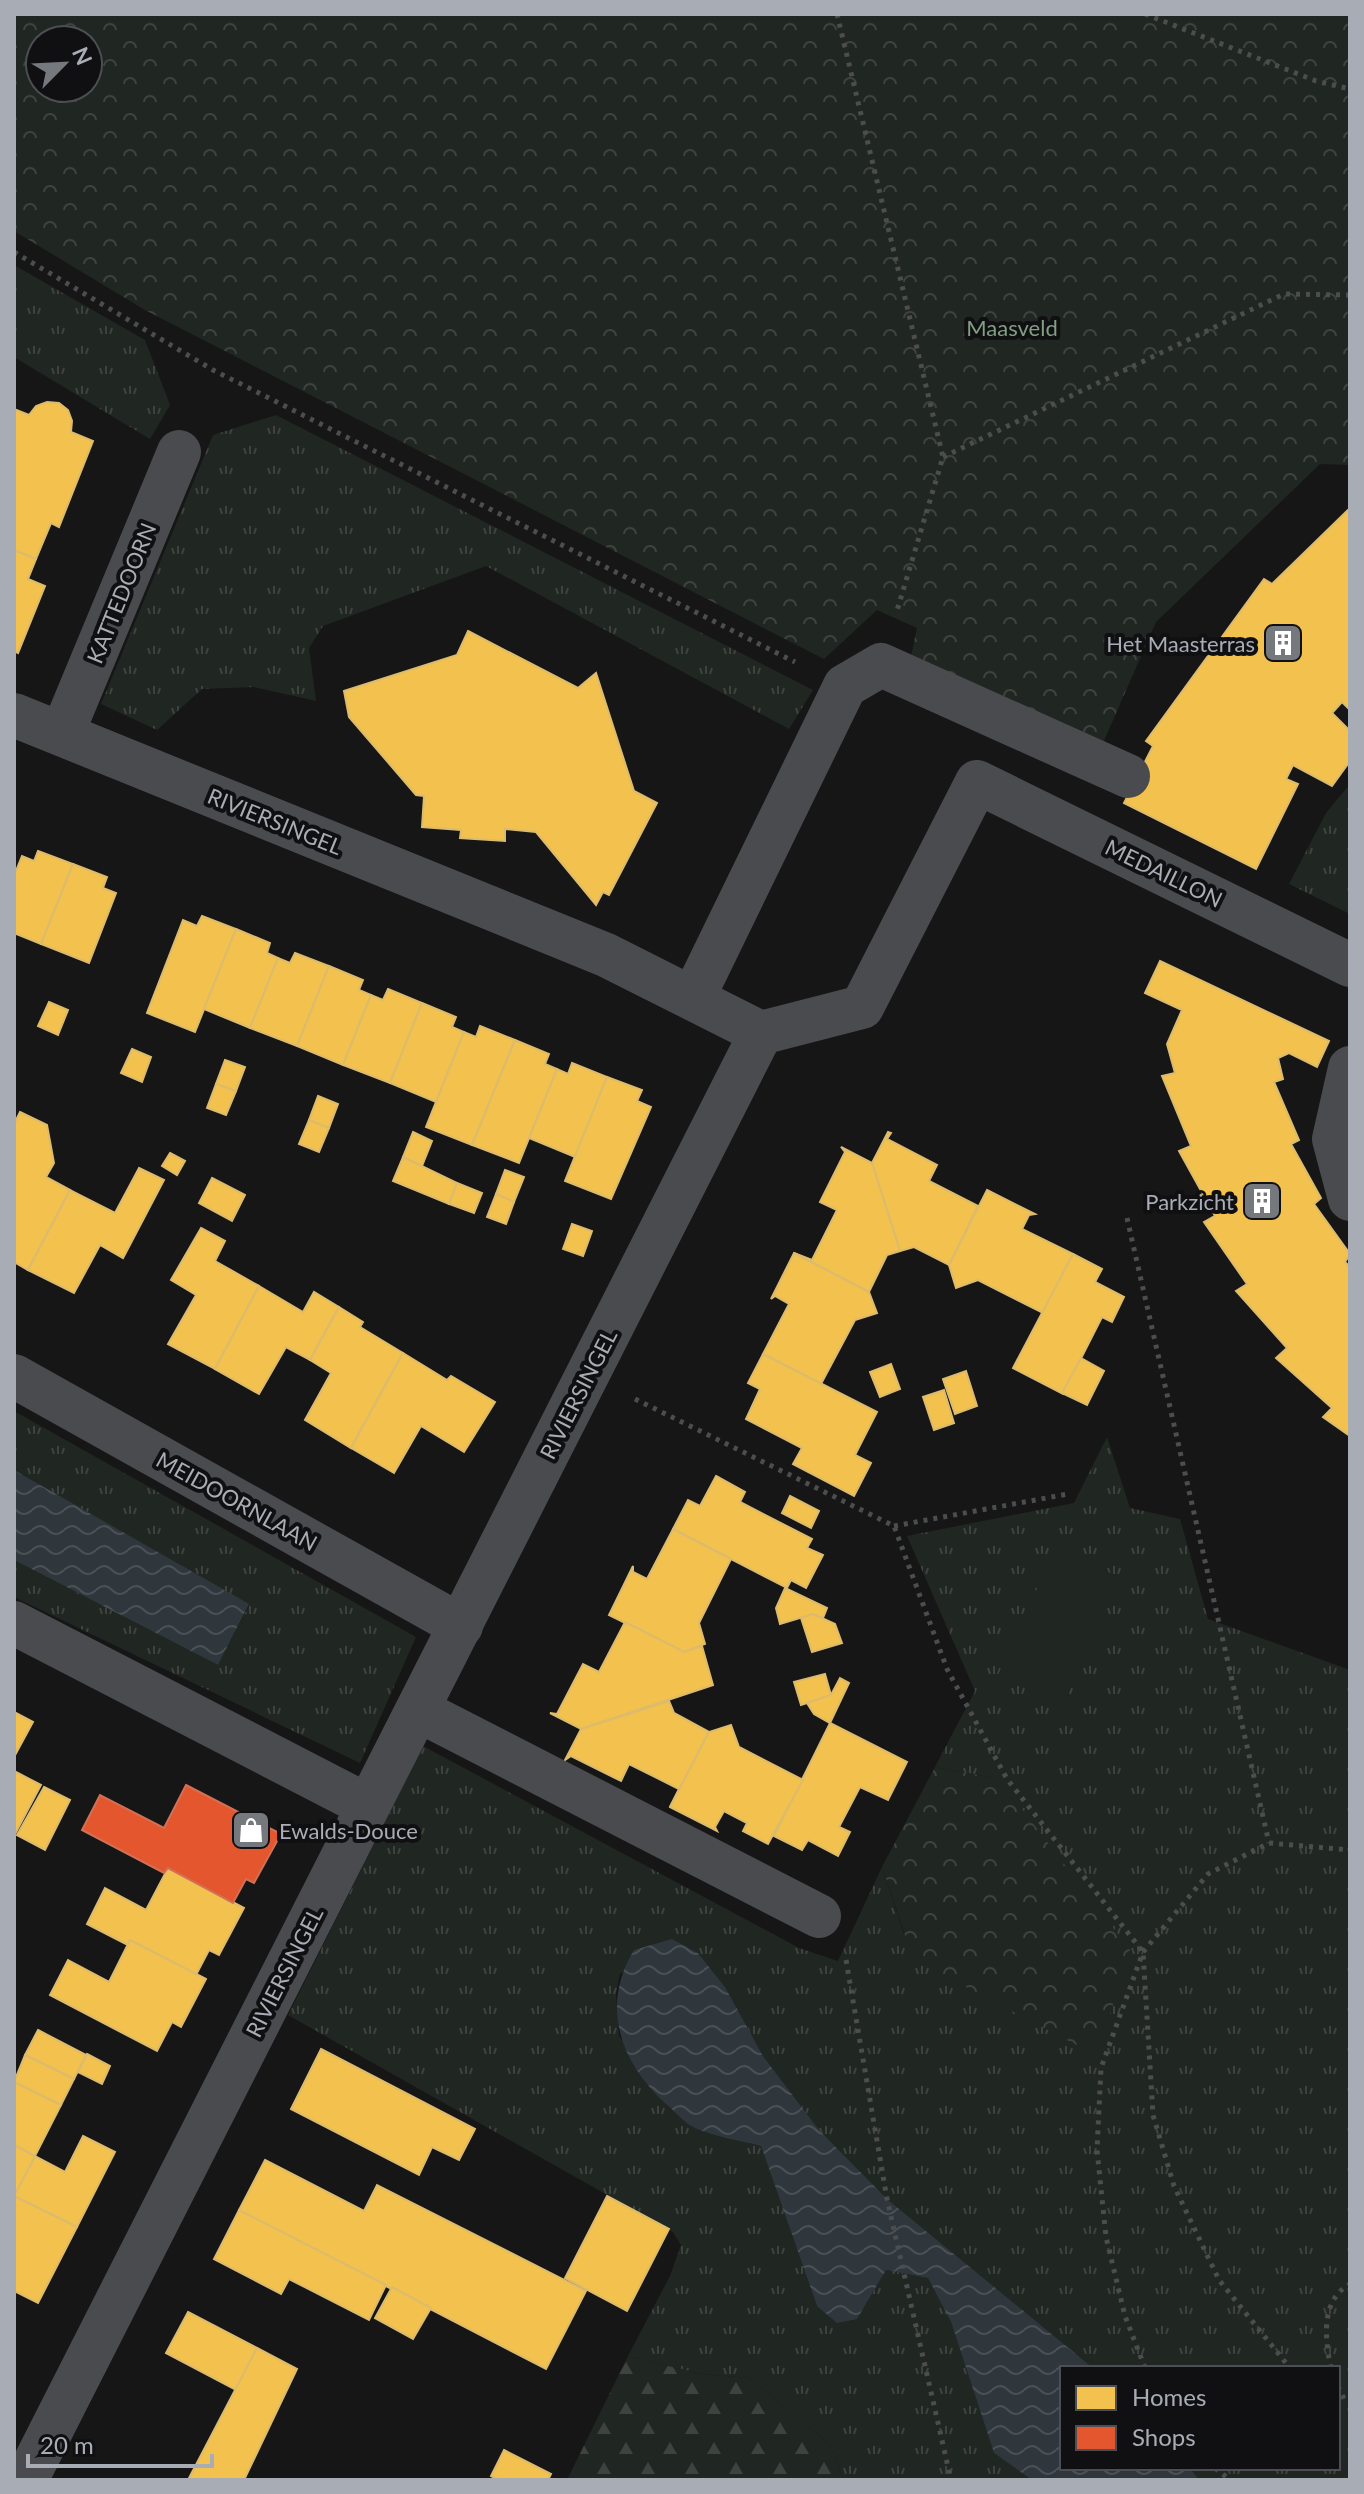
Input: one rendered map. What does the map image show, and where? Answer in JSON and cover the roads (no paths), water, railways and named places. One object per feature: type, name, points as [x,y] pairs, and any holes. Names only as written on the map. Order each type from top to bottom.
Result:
[{"type":"street","name":"KATTEDOORN","points":[[62,734],[179,452]]},
{"type":"street","points":[[693,998],[863,676],[1128,776]]},
{"type":"street","name":"RIVIERSINGEL","points":[[14,715],[606,955],[761,1033],[26,2480]]},
{"type":"street","name":"MEDAILLON","points":[[761,1033],[862,1007],[977,782],[1350,965]]},
{"type":"street","points":[[1350,1068],[1334,1139],[1350,1199]]},
{"type":"street","name":"MEIDOORNLAAN","points":[[14,1376],[461,1626]]},
{"type":"street","points":[[14,1623],[368,1806]]},
{"type":"street","points":[[418,1710],[819,1916]]},
{"type":"water","points":[[14,1470],[249,1604],[218,1665],[14,1560]]},
{"type":"water","points":[[672,1939],[698,1953],[725,1987],[763,2056],[819,2130],[887,2199],[1091,2366],[1060,2366],[1060,2470],[1192,2470],[1199,2480],[1032,2480],[994,2453],[951,2322],[928,2278],[886,2270],[857,2319],[837,2323],[817,2306],[761,2146],[711,2134],[687,2123],[650,2088],[627,2052],[617,2012],[618,1992],[634,1950]]},
{"type":"place","name":"Het Maasterras","points":[[1283,643]]},
{"type":"place","name":"Parkzicht","points":[[1262,1201]]},
{"type":"place","name":"Ewalds-Douce","points":[[251,1830]]},
{"type":"park label","name":"Maasveld","points":[[1012,327]]}]
